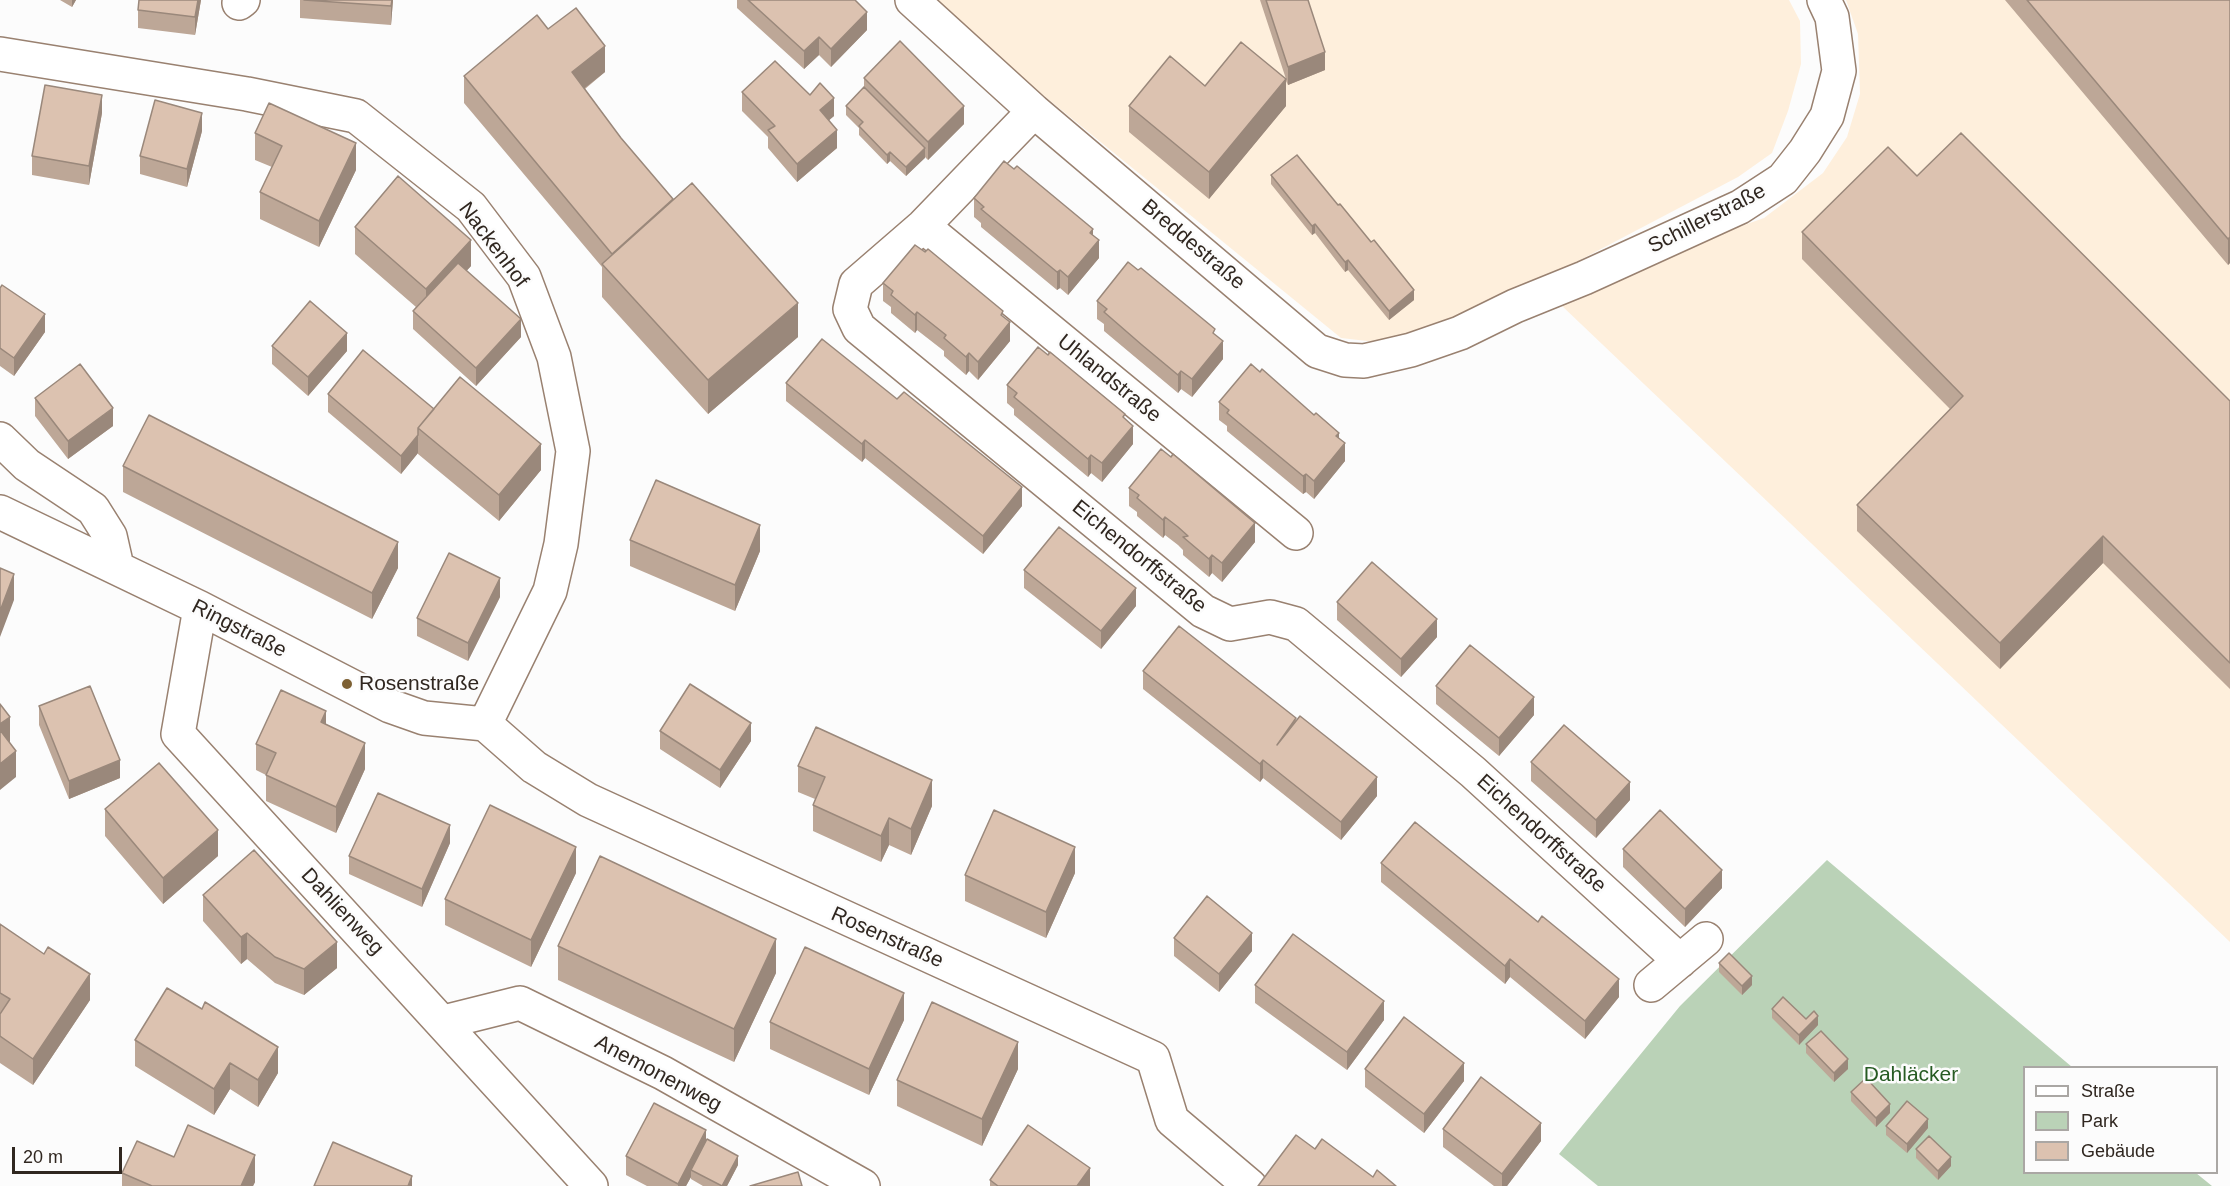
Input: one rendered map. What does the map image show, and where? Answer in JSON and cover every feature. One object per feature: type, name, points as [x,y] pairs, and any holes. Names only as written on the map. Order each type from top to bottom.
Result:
[{"type":"street","name":"Breddestraße","points":[[912,0],[1034,111],[1317,351],[1330,357],[1364,361],[1411,350],[1460,333],[1515,306]]},
{"type":"street","name":"Schillerstraße","points":[[1515,306],[1584,278],[1740,207],[1783,179],[1805,151],[1827,116],[1839,71],[1832,16],[1824,0]]},
{"type":"street","name":"Nackenhof","points":[[0,54],[248,94],[356,116],[471,207],[524,277],[554,357],[573,451],[561,544],[550,591],[485,724]]},
{"type":"street","name":"Eichendorffstraße","points":[[1034,111],[923,226],[856,284],[850,309],[859,328],[1203,611],[1230,624],[1270,617],[1296,624],[1473,772],[1680,961]]},
{"type":"street","name":"Uhlandstraße","points":[[923,226],[1296,532]]},
{"type":"street","points":[[0,439],[27,465],[93,509],[110,536],[117,567]]},
{"type":"street","name":"Ringstraße","points":[[0,512],[200,608],[390,706],[424,718],[485,724]]},
{"type":"street","name":"Dahlienweg","points":[[200,608],[178,734],[444,1022],[591,1186]]},
{"type":"street","name":"Rosenstraße","points":[[485,724],[534,767],[588,800],[1153,1058],[1172,1120],[1250,1186]]},
{"type":"street","points":[[1651,985],[1706,939]]},
{"type":"street","name":"Anemonenweg","points":[[444,1022],[520,1003],[663,1074],[863,1186]]},
{"type":"shaded area","points":[[937,0],[1789,0],[1800,21],[1801,64],[1788,111],[1772,153],[1738,177],[1445,331],[1393,344],[1341,338],[989,51]]},
{"type":"shaded area","points":[[1846,0],[2230,0],[2230,942],[1561,305],[1653,257],[1764,218],[1823,173],[1847,137],[1860,94],[1858,34]]},
{"type":"green space","name":"Dahläcker","points":[[1827,860],[2071,1066],[2023,1066],[2023,1174],[2197,1174],[2212,1186],[1598,1186],[1559,1154],[1680,1006]]},
{"type":"building","points":[[139,0],[198,0],[195,17],[138,10]]},
{"type":"building","points":[[304,0],[392,0],[391,6]]},
{"type":"building","points":[[748,0],[855,0],[867,12],[831,49],[819,37],[804,51]]},
{"type":"building","points":[[1266,0],[1308,0],[1325,52],[1288,67]]},
{"type":"building","points":[[2027,0],[2230,0],[2230,237],[2228,239]]},
{"type":"building","points":[[576,8],[605,46],[572,72],[621,138],[673,199],[612,254],[464,76],[537,15],[548,29]]},
{"type":"building","points":[[900,41],[964,106],[928,142],[864,78]]},
{"type":"building","points":[[1241,42],[1286,79],[1209,172],[1129,106],[1170,56],[1205,86]]},
{"type":"building","points":[[775,61],[810,95],[820,83],[834,98],[820,110],[837,130],[797,164],[768,130],[775,126],[742,92]]},
{"type":"building","points":[[45,85],[102,95],[89,166],[32,156]]},
{"type":"building","points":[[864,87],[925,148],[906,167],[890,152],[887,155],[859,126],[863,122],[846,106]]},
{"type":"building","points":[[155,100],[202,113],[187,169],[140,156]]},
{"type":"building","points":[[269,103],[356,143],[319,221],[260,192],[282,146],[255,133]]},
{"type":"building","points":[[1961,133],[2230,401],[2230,663],[2103,536],[2000,643],[1857,505],[1963,396],[1802,232],[1888,147],[1917,176]]},
{"type":"building","points":[[1297,155],[1371,242],[1374,240],[1414,290],[1389,311],[1348,260],[1345,262],[1315,224],[1312,226],[1271,175]]},
{"type":"building","points":[[1004,161],[1014,169],[1017,166],[1093,229],[1090,233],[1099,240],[1068,277],[1060,270],[1057,272],[981,209],[984,207],[974,198]]},
{"type":"building","points":[[398,176],[471,240],[426,289],[355,227]]},
{"type":"building","points":[[692,183],[798,303],[708,380],[602,264]]},
{"type":"building","points":[[915,245],[925,252],[928,249],[1003,311],[1001,315],[1010,322],[978,362],[969,353],[966,357],[944,338],[946,335],[917,312],[915,315],[891,295],[893,291],[883,283]]},
{"type":"building","points":[[1128,262],[1138,270],[1141,268],[1215,329],[1213,333],[1223,341],[1192,379],[1181,371],[1178,375],[1104,312],[1107,309],[1097,301]]},
{"type":"building","points":[[458,263],[521,319],[476,368],[413,311]]},
{"type":"building","points":[[2,285],[45,314],[14,358],[0,348],[0,288]]},
{"type":"building","points":[[310,301],[347,333],[308,377],[272,346]]},
{"type":"building","points":[[822,339],[897,399],[904,392],[1022,487],[983,536],[865,440],[862,444],[786,383]]},
{"type":"building","points":[[1038,347],[1048,355],[1050,352],[1125,414],[1123,417],[1133,426],[1102,463],[1091,455],[1088,459],[1014,397],[1017,393],[1007,385]]},
{"type":"building","points":[[363,350],[434,409],[418,428],[418,435],[401,456],[328,394]]},
{"type":"building","points":[[80,364],[113,408],[68,441],[35,398]]},
{"type":"building","points":[[1251,364],[1260,372],[1262,369],[1314,415],[1316,413],[1339,433],[1336,436],[1345,443],[1314,481],[1306,474],[1303,476],[1227,413],[1229,410],[1219,402]]},
{"type":"building","points":[[460,377],[541,444],[499,495],[418,428]]},
{"type":"building","points":[[149,415],[398,542],[372,593],[123,466]]},
{"type":"building","points":[[1161,449],[1171,457],[1173,454],[1255,523],[1222,563],[1212,555],[1209,559],[1183,537],[1188,536],[1178,527],[1165,517],[1163,520],[1129,488]]},
{"type":"building","points":[[656,480],[760,525],[735,585],[630,540]]},
{"type":"building","points":[[1059,527],[1136,588],[1101,631],[1024,570]]},
{"type":"building","points":[[449,553],[500,578],[468,643],[417,618]]},
{"type":"building","points":[[1372,562],[1437,619],[1401,659],[1337,602]]},
{"type":"building","points":[[0,568],[14,574],[0,611]]},
{"type":"building","points":[[1179,626],[1296,718],[1277,745],[1300,716],[1377,777],[1341,822],[1263,760],[1260,764],[1143,671]]},
{"type":"building","points":[[1470,645],[1534,697],[1499,738],[1436,686]]},
{"type":"building","points":[[690,684],[751,723],[720,770],[660,731]]},
{"type":"building","points":[[90,686],[120,760],[69,781],[39,706]]},
{"type":"building","points":[[281,690],[326,711],[321,722],[365,743],[336,807],[266,775],[276,753],[256,744]]},
{"type":"building","points":[[0,704],[10,717],[0,724]]},
{"type":"building","points":[[1564,725],[1630,782],[1596,820],[1531,762]]},
{"type":"building","points":[[816,727],[932,780],[911,829],[889,818],[881,836],[813,805],[825,777],[798,766]]},
{"type":"building","points":[[0,730],[16,751],[0,764]]},
{"type":"building","points":[[159,763],[218,830],[163,878],[105,809]]},
{"type":"building","points":[[378,793],[450,825],[422,889],[349,856]]},
{"type":"building","points":[[490,805],[576,847],[531,940],[445,899]]},
{"type":"building","points":[[994,810],[1075,847],[1046,912],[965,875]]},
{"type":"building","points":[[1660,810],[1722,870],[1685,909],[1623,849]]},
{"type":"building","points":[[1415,822],[1538,922],[1542,916],[1619,979],[1585,1021],[1510,959],[1505,966],[1381,863]]},
{"type":"building","points":[[254,850],[337,942],[304,969],[275,957],[247,933],[241,937],[203,895]]},
{"type":"building","points":[[600,856],[776,939],[734,1029],[558,946]]},
{"type":"building","points":[[1207,896],[1252,933],[1219,974],[1174,938]]},
{"type":"building","points":[[0,924],[44,954],[48,947],[90,974],[33,1059],[0,1036],[0,1014],[10,999],[0,993]]},
{"type":"building","points":[[1293,934],[1384,1001],[1347,1052],[1255,985]]},
{"type":"building","points":[[805,947],[904,993],[869,1069],[770,1022]]},
{"type":"building","points":[[1729,953],[1752,976],[1742,986],[1719,963]]},
{"type":"building","points":[[167,988],[202,1009],[205,1002],[278,1047],[258,1080],[230,1063],[214,1089],[135,1040]]},
{"type":"building","points":[[1783,997],[1806,1019],[1814,1011],[1818,1016],[1799,1035],[1772,1009]]},
{"type":"building","points":[[932,1002],[1018,1042],[982,1119],[897,1080]]},
{"type":"building","points":[[1404,1017],[1464,1063],[1424,1114],[1365,1069]]},
{"type":"building","points":[[1821,1031],[1848,1059],[1834,1073],[1806,1044]]},
{"type":"building","points":[[1481,1077],[1541,1123],[1502,1174],[1443,1129]]},
{"type":"building","points":[[1866,1078],[1890,1104],[1876,1118],[1851,1092]]},
{"type":"building","points":[[1907,1101],[1928,1119],[1907,1144],[1886,1126]]},
{"type":"building","points":[[654,1103],[706,1130],[678,1184],[626,1156]]},
{"type":"building","points":[[188,1125],[255,1155],[241,1186],[152,1186],[122,1173],[137,1141],[174,1157]]},
{"type":"building","points":[[1028,1125],[1090,1168],[1077,1186],[998,1186],[990,1180]]},
{"type":"building","points":[[1296,1135],[1315,1149],[1322,1139],[1373,1177],[1377,1170],[1396,1186],[1258,1186]]},
{"type":"building","points":[[1929,1136],[1951,1157],[1938,1171],[1916,1149]]},
{"type":"building","points":[[707,1139],[738,1156],[722,1186],[691,1170]]},
{"type":"building","points":[[333,1142],[412,1176],[408,1186],[314,1186]]},
{"type":"building","points":[[798,1172],[802,1186],[750,1186]]},
{"type":"place","name":"Rosenstraße","points":[[347,684]]}]
